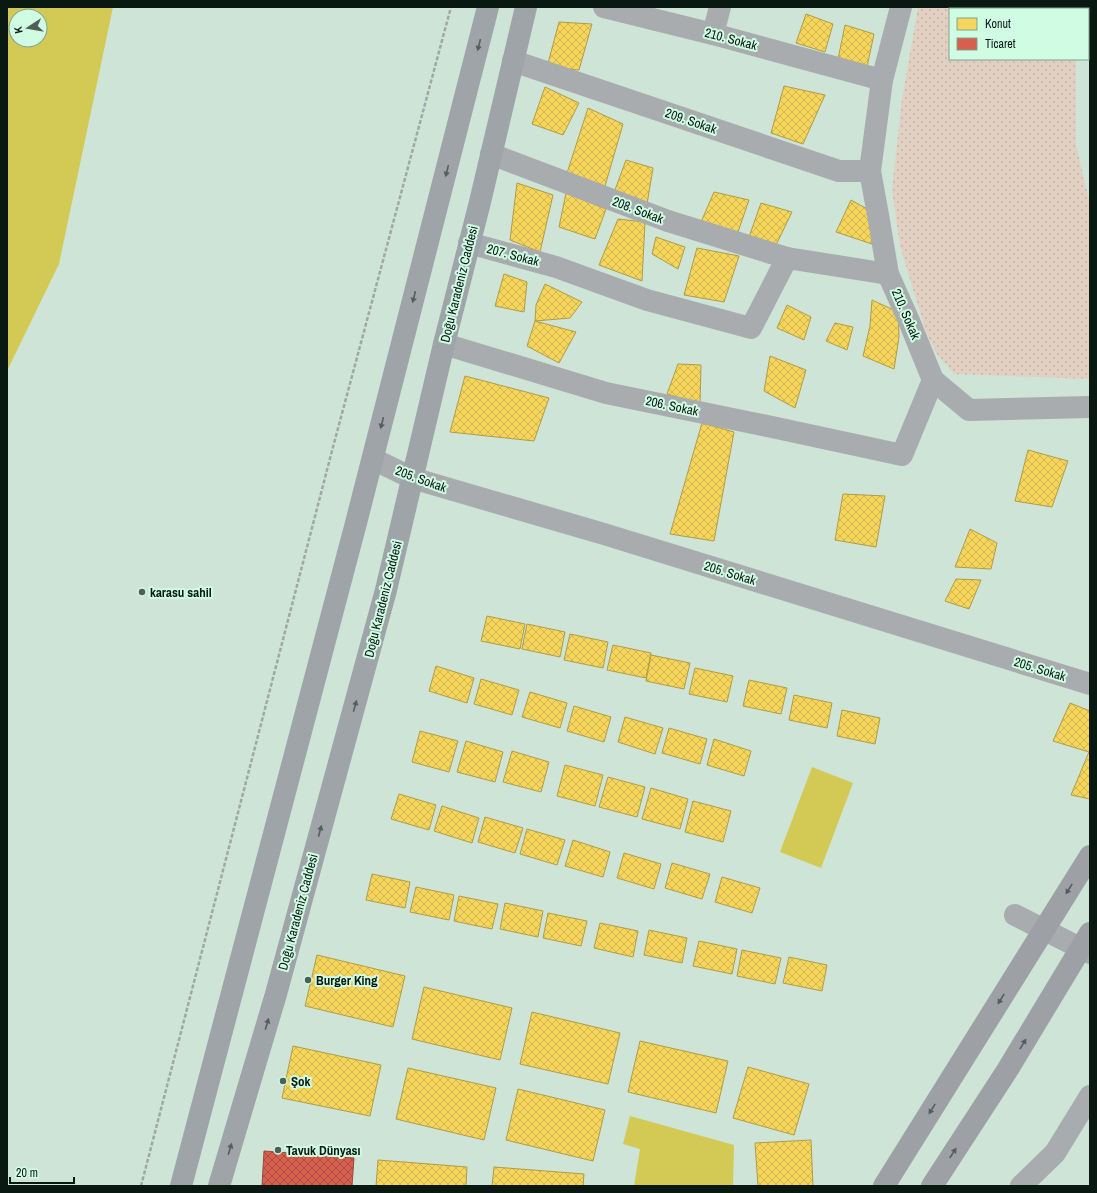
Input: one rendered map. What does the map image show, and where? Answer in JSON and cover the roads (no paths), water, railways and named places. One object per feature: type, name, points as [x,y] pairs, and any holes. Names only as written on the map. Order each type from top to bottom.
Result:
[{"type":"main road","points":[[181,1186],[373,459],[488,7]]},
{"type":"main road","name":"Doğu Karadeniz Caddesi","points":[[218,1186],[276,994],[386,590],[526,7]]},
{"type":"main road","points":[[884,1186],[1090,856]]},
{"type":"main road","points":[[932,1186],[1087,944]]},
{"type":"street","name":"210. Sokak","points":[[604,7],[712,34],[882,80]]},
{"type":"street","points":[[712,34],[720,7]]},
{"type":"street","name":"210. Sokak","points":[[901,7],[882,80],[870,171],[888,274],[933,380],[969,410],[1090,407]]},
{"type":"street","name":"209. Sokak","points":[[513,61],[839,171],[870,171]]},
{"type":"street","name":"208. Sokak","points":[[491,154],[668,221],[787,258],[888,274]]},
{"type":"street","name":"207. Sokak","points":[[469,243],[556,267],[647,300],[751,328],[787,258]]},
{"type":"street","name":"206. Sokak","points":[[444,344],[606,392],[902,455],[933,380]]},
{"type":"street","name":"205. Sokak","points":[[373,459],[412,478],[612,537],[1090,684]]},
{"type":"street","points":[[1015,915],[1044,930],[1087,944]]},
{"type":"street","points":[[1021,1186],[1055,1153],[1090,1096]]},
{"type":"place","name":"karasu sahil","points":[[142,592]]},
{"type":"place","name":"Burger King","points":[[308,980]]},
{"type":"place","name":"Şok","points":[[283,1081]]},
{"type":"place","name":"Tavuk Dünyası","points":[[278,1150]]}]
